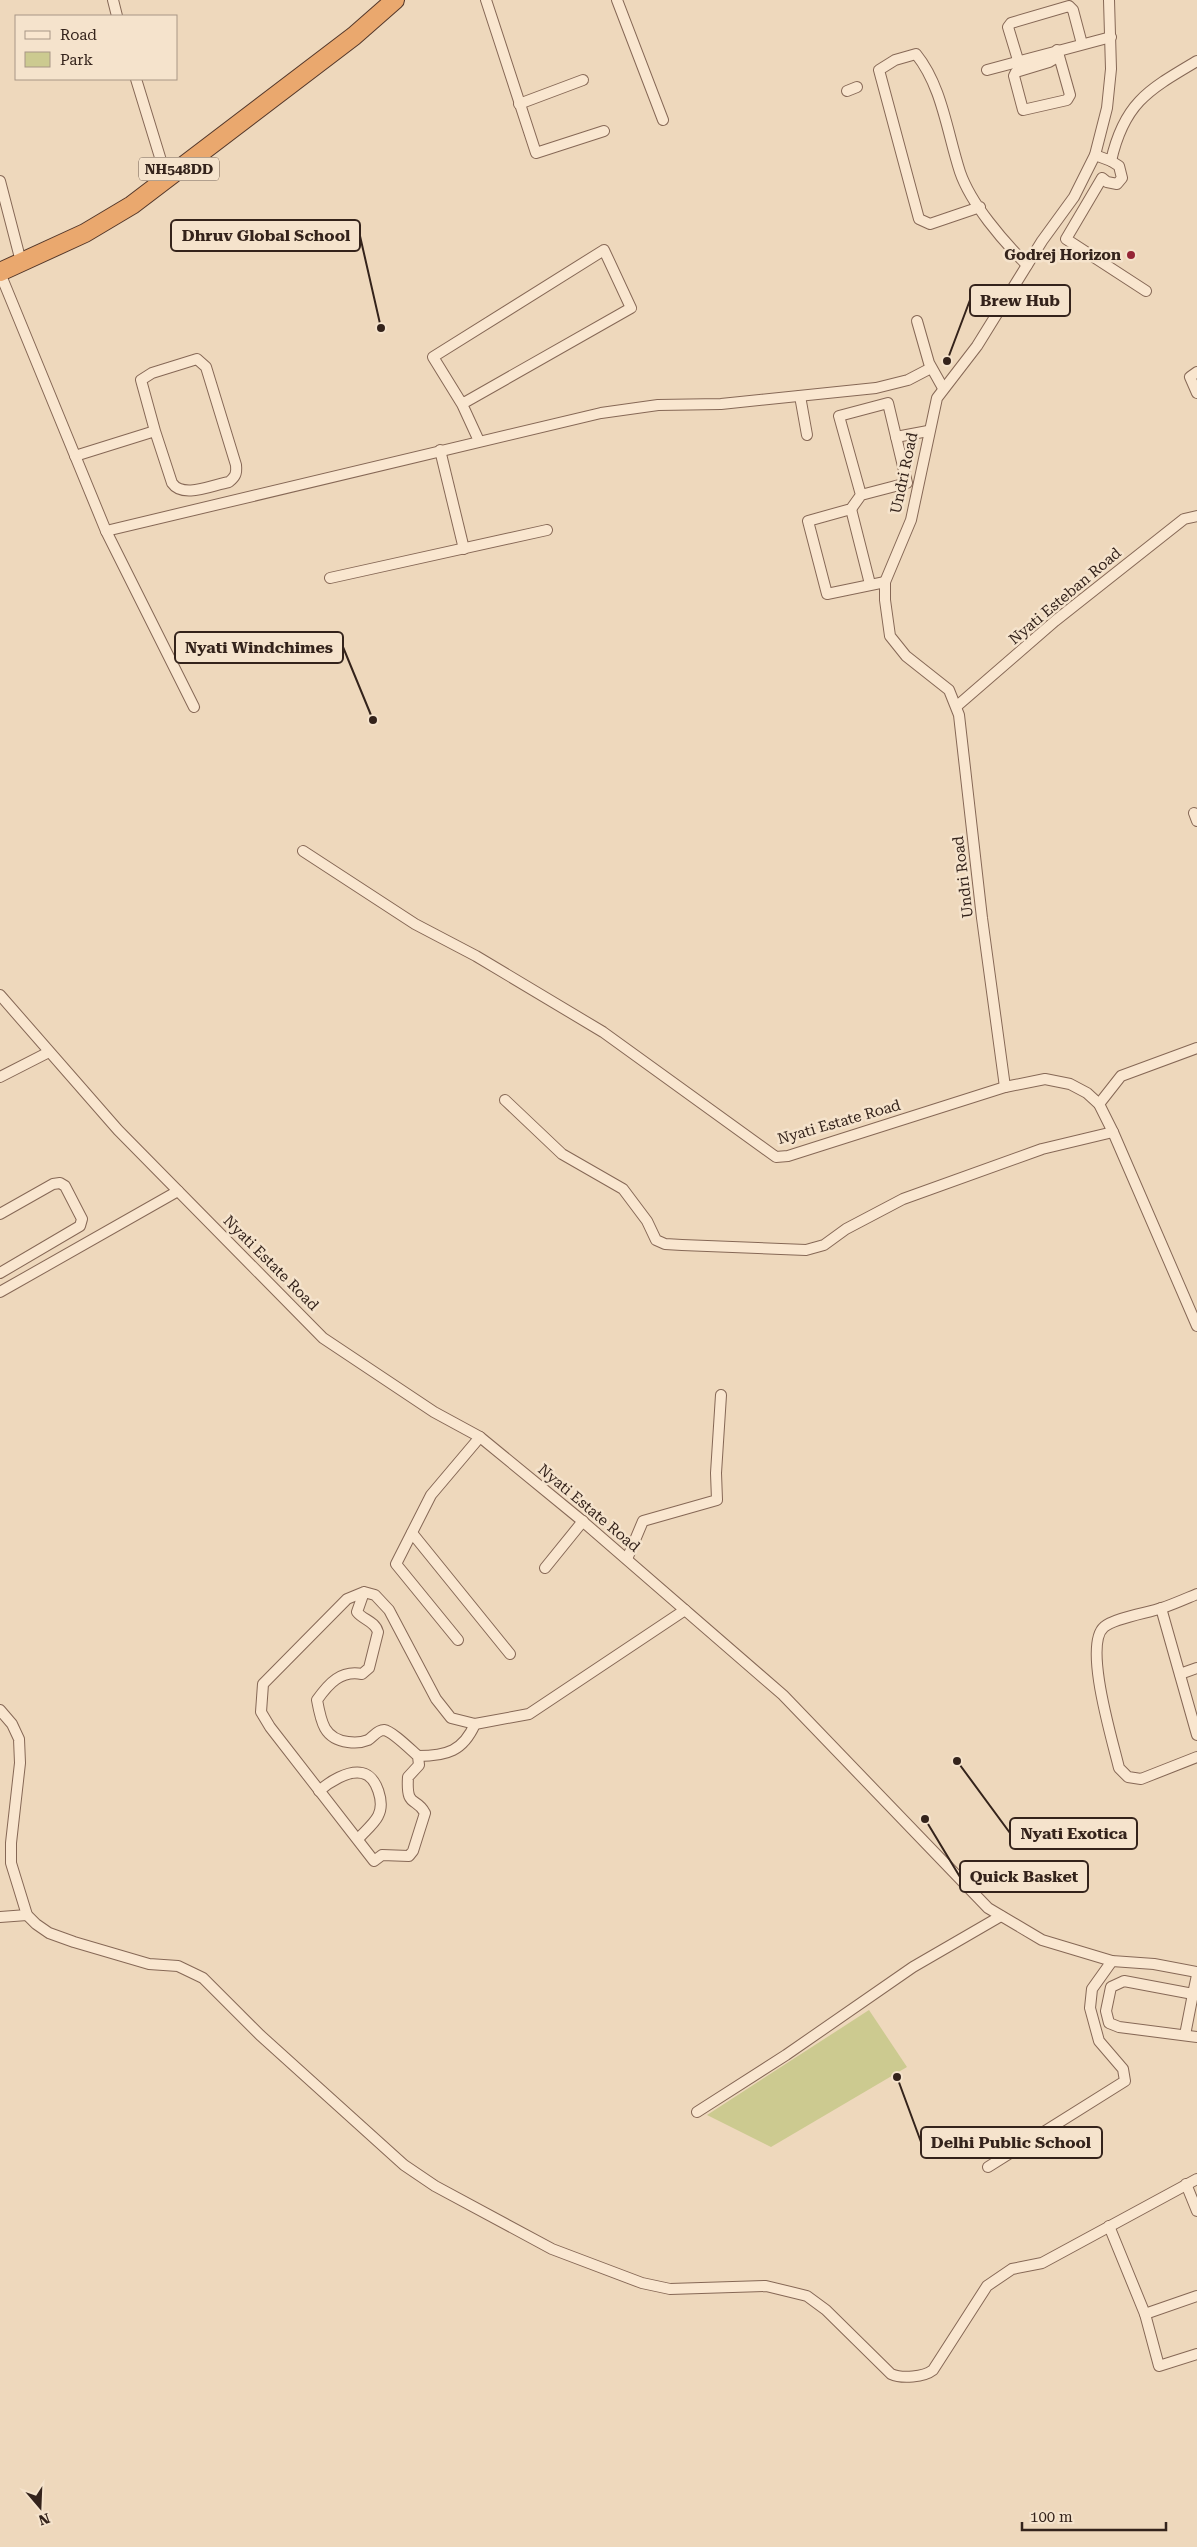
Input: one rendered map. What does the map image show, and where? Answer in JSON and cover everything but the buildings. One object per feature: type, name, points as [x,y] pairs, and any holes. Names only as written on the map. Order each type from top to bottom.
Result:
[{"type":"highway","name":"NH548DD","points":[[0,262],[87,222],[163,168],[338,35],[378,0]]},
{"type":"highway","name":"NH548DD","points":[[0,272],[85,232],[132,205],[354,36],[395,0]]},
{"type":"street","points":[[113,0],[117,15]]},
{"type":"street","points":[[486,0],[536,153],[604,131]]},
{"type":"street","points":[[617,0],[663,120]]},
{"type":"street","name":"Undri Road","points":[[1005,1087],[957,706],[949,690],[906,656],[890,636],[885,600],[885,582],[911,520],[936,398],[977,346],[1027,265],[1074,197],[1095,155],[1107,108],[1111,69],[1109,0]]},
{"type":"street","points":[[1018,60],[1008,27],[1011,23],[1069,6],[1073,10],[1082,44]]},
{"type":"street","points":[[987,70],[1018,60],[1058,53],[1082,44],[1111,37]]},
{"type":"street","points":[[1058,53],[1070,95],[1067,100],[1023,110],[1014,76],[1016,72],[1049,62],[1058,53]]},
{"type":"street","points":[[980,207],[930,224],[919,219],[879,70],[895,60],[916,54],[929,70],[961,174],[1002,240],[1027,265]]},
{"type":"street","points":[[1111,161],[1116,140],[1133,106],[1157,86],[1197,61]]},
{"type":"street","points":[[136,80],[163,168]]},
{"type":"street","points":[[519,104],[583,80]]},
{"type":"street","points":[[847,91],[857,87]]},
{"type":"street","points":[[1086,172],[1116,184],[1122,178],[1119,166],[1095,155]]},
{"type":"street","points":[[1102,178],[1066,239],[1146,291]]},
{"type":"street","points":[[0,181],[19,254]]},
{"type":"street","points":[[462,404],[631,308],[604,250],[433,357],[462,404],[479,441]]},
{"type":"street","points":[[0,272],[106,531],[194,707]]},
{"type":"street","points":[[917,321],[931,368],[943,388]]},
{"type":"street","points":[[192,359],[203,362],[237,473],[228,482],[184,492],[176,490],[172,484],[155,431],[141,380],[144,376],[192,359]]},
{"type":"street","points":[[106,531],[440,450],[634,407],[721,404],[876,388],[908,380],[931,368]]},
{"type":"street","points":[[1197,372],[1190,377],[1197,392]]},
{"type":"street","points":[[800,396],[807,435]]},
{"type":"street","points":[[861,495],[839,416],[888,403],[906,483],[861,495],[851,509],[808,521],[827,594],[885,582]]},
{"type":"street","points":[[75,456],[155,431]]},
{"type":"street","points":[[896,437],[928,431]]},
{"type":"street","points":[[440,450],[464,548]]},
{"type":"street","points":[[851,509],[870,584]]},
{"type":"street","name":"Nyati Esteban Road","points":[[957,706],[1056,621],[1180,522],[1196,516]]},
{"type":"street","points":[[330,578],[547,530]]},
{"type":"street","name":"Nyati Estate Road","points":[[303,851],[415,924],[476,956],[603,1032],[776,1157],[788,1156],[1005,1087],[1045,1079],[1070,1084],[1087,1093],[1099,1104],[1113,1132],[1197,1326]]},
{"type":"street","name":"Nyati Estate Road","points":[[2,999],[118,1130],[323,1338],[434,1412],[480,1437],[583,1521],[783,1695],[988,1908],[1042,1940],[1112,1961],[1154,1964],[1197,1974]]},
{"type":"street","points":[[1099,1104],[1121,1076],[1197,1048]]},
{"type":"street","points":[[0,1077],[49,1052]]},
{"type":"street","points":[[505,1100],[562,1154],[623,1189],[643,1214],[656,1240],[665,1244],[682,1245],[806,1250],[824,1245],[846,1229],[903,1199],[1042,1149],[1113,1132]]},
{"type":"street","points":[[0,1214],[53,1184],[60,1183],[65,1186],[82,1219],[80,1226],[0,1272]]},
{"type":"street","points":[[0,1292],[178,1191]]},
{"type":"street","points":[[19,1262],[28,1276]]},
{"type":"street","points":[[626,1559],[643,1521],[717,1500],[716,1473],[720,1395]]},
{"type":"street","points":[[458,1640],[396,1564],[432,1495],[480,1437]]},
{"type":"street","points":[[545,1568],[583,1521]]},
{"type":"street","points":[[412,1534],[510,1654]]},
{"type":"street","points":[[418,1756],[419,1764],[408,1777],[408,1796],[425,1813],[413,1851],[409,1856],[382,1855],[374,1861],[270,1728],[261,1712],[263,1684],[347,1598],[364,1592],[376,1595],[389,1610],[436,1699],[451,1718],[475,1724],[529,1714],[684,1610]]},
{"type":"street","points":[[364,1592],[357,1612],[374,1624],[378,1632],[369,1668],[362,1674],[352,1672],[341,1674],[317,1700],[327,1732],[334,1740],[357,1743],[368,1740],[384,1730],[390,1732],[418,1756],[436,1756],[452,1751],[463,1744],[475,1724]]},
{"type":"street","points":[[1197,1594],[1162,1608],[1105,1625],[1098,1632],[1096,1643],[1098,1676],[1119,1768],[1128,1778],[1141,1779],[1197,1757]]},
{"type":"street","points":[[1162,1608],[1197,1735]]},
{"type":"street","points":[[1180,1674],[1197,1668]]},
{"type":"street","points":[[0,1710],[12,1724],[18,1739],[20,1763],[11,1843],[11,1863],[26,1916],[49,1933],[74,1942],[149,1964],[178,1966],[202,1978],[260,2035],[404,2165],[435,2186],[552,2249],[642,2283],[670,2289],[766,2286],[807,2296],[826,2310],[895,2376],[926,2374],[933,2370],[987,2286],[1012,2268],[1042,2264],[1197,2178]]},
{"type":"street","points":[[319,1791],[337,1779],[353,1774],[361,1773],[370,1777],[379,1792],[381,1803],[379,1815],[358,1840]]},
{"type":"street","points":[[0,1917],[26,1916]]},
{"type":"street","points":[[697,2112],[786,2055],[914,1967],[1001,1916]]},
{"type":"street","points":[[988,2167],[1120,2086],[1124,2081],[1123,2069],[1099,2041],[1090,2008],[1092,1989],[1112,1961]]},
{"type":"street","points":[[1186,2035],[1197,1974]]},
{"type":"street","points":[[1193,1994],[1124,1981],[1111,1986],[1106,2011],[1109,2023],[1119,2027],[1197,2036]]},
{"type":"street","points":[[1186,2184],[1197,2211]]},
{"type":"street","points":[[1109,2226],[1145,2314],[1159,2366],[1197,2354]]},
{"type":"street","points":[[1145,2314],[1197,2296]]},
{"type":"green space","points":[[869,2010],[907,2067],[771,2147],[707,2115]]},
{"type":"place","name":"Godrej Horizon","points":[[1131,255]]},
{"type":"place","name":"Dhruv Global School","points":[[381,328]]},
{"type":"place","name":"Brew Hub","points":[[947,361]]},
{"type":"place","name":"Nyati Windchimes","points":[[373,720]]},
{"type":"place","name":"Nyati Exotica","points":[[957,1761]]},
{"type":"place","name":"Quick Basket","points":[[925,1819]]},
{"type":"place","name":"Delhi Public School","points":[[897,2077]]}]
